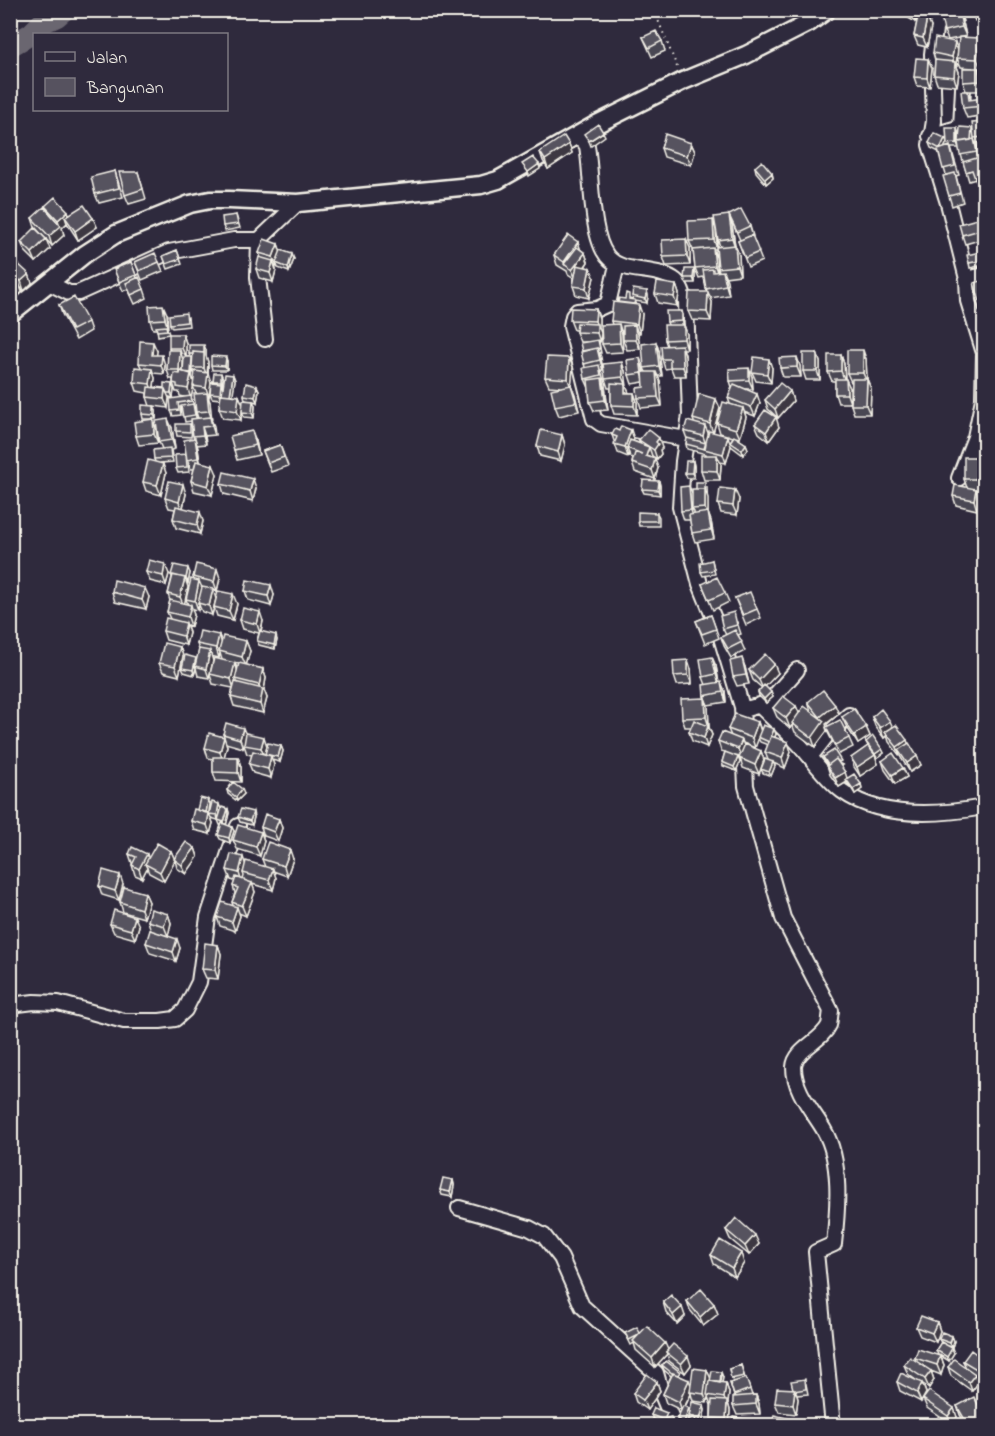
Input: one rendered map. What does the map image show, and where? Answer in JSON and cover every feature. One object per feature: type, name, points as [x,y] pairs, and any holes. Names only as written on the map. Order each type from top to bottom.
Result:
[{"type":"street","points":[[10,314],[86,254],[116,234],[190,204],[210,200],[298,203],[481,186],[498,180],[597,124],[683,81],[746,56],[809,23],[827,10]]},
{"type":"street","points":[[944,10],[935,29],[932,54],[934,121],[930,136],[931,150],[948,203],[966,279],[968,301],[984,353],[983,399],[975,437],[959,478]]},
{"type":"street","points":[[961,126],[964,70]]},
{"type":"street","points":[[930,136],[961,126],[984,123]]},
{"type":"street","points":[[576,137],[583,140],[587,146],[595,216],[601,244],[607,255],[617,265],[662,274],[676,281],[682,289],[686,302],[690,415],[680,507],[684,527],[700,584],[719,631],[742,707],[746,786],[783,918],[831,1011],[828,1027],[799,1056],[794,1066],[797,1082],[810,1110],[824,1130],[836,1162],[834,1244],[816,1252],[833,1425]]},
{"type":"street","points":[[49,283],[69,293],[78,293],[169,252],[234,240],[259,240],[298,203]]},
{"type":"street","points":[[259,240],[258,277],[265,339]]},
{"type":"street","points":[[617,265],[608,304],[597,309],[577,310],[571,326],[594,419],[601,424],[686,439]]},
{"type":"street","points":[[966,279],[984,275]]},
{"type":"street","points":[[742,707],[746,709],[768,703],[776,697],[797,670]]},
{"type":"street","points":[[759,705],[797,742],[831,782],[852,797],[892,811],[951,813],[984,807]]},
{"type":"street","points":[[810,757],[828,734],[849,715]]},
{"type":"street","points":[[10,1005],[34,1002],[58,1003],[124,1021],[175,1019],[186,1010],[199,982],[208,917],[238,826]]},
{"type":"street","points":[[459,1208],[530,1228],[544,1236],[561,1258],[582,1306],[656,1372],[663,1397],[675,1425]]},
{"type":"path","points":[[654,10],[683,81]]},
{"type":"building","points":[[959,10],[962,27],[944,31],[940,12]]},
{"type":"building","points":[[918,16],[927,18],[923,38],[914,36]]},
{"type":"building","points":[[980,16],[984,16],[984,27],[981,27]]},
{"type":"building","points":[[656,31],[662,41],[649,48],[643,37]]},
{"type":"building","points":[[959,37],[979,38],[977,59],[957,58]]},
{"type":"building","points":[[935,38],[955,42],[952,57],[933,53]]},
{"type":"building","points":[[916,58],[928,59],[927,78],[914,77]]},
{"type":"building","points":[[935,60],[955,62],[954,77],[934,75]]},
{"type":"building","points":[[963,68],[978,68],[979,81],[963,82]]},
{"type":"building","points":[[961,91],[968,91],[969,100],[984,98],[984,106],[963,108]]},
{"type":"building","points":[[983,122],[984,137],[974,138],[972,123]]},
{"type":"building","points":[[598,124],[603,132],[589,141],[584,134]]},
{"type":"building","points":[[960,127],[972,128],[971,140],[959,142]]},
{"type":"building","points":[[946,128],[957,128],[957,143],[947,144]]},
{"type":"building","points":[[934,133],[945,138],[940,149],[929,143]]},
{"type":"building","points":[[665,134],[691,143],[687,156],[661,148]]},
{"type":"building","points":[[564,136],[569,144],[545,160],[540,152]]},
{"type":"building","points":[[974,139],[977,152],[960,155],[958,142]]},
{"type":"building","points":[[950,146],[955,166],[943,169],[938,150]]},
{"type":"building","points":[[533,157],[539,164],[528,172],[522,164]]},
{"type":"building","points":[[980,157],[984,179],[976,181],[972,170],[966,172],[963,162]]},
{"type":"building","points":[[762,161],[772,173],[765,179],[755,167]]},
{"type":"building","points":[[115,171],[119,188],[95,194],[91,177]]},
{"type":"building","points":[[119,172],[138,172],[143,189],[125,195]]},
{"type":"building","points":[[955,173],[960,193],[949,196],[943,176]]},
{"type":"building","points":[[55,197],[68,211],[58,220],[45,206]]},
{"type":"building","points":[[84,205],[93,218],[75,231],[65,217]]},
{"type":"building","points":[[44,207],[61,226],[49,236],[32,218]]},
{"type":"building","points":[[984,207],[984,213],[978,215],[977,209]]},
{"type":"building","points":[[741,209],[750,226],[737,232],[729,215]]},
{"type":"building","points":[[236,215],[238,224],[223,226],[222,217]]},
{"type":"building","points":[[729,215],[732,238],[718,240],[714,217]]},
{"type":"building","points":[[977,219],[980,230],[962,235],[959,224]]},
{"type":"building","points":[[713,220],[714,240],[689,241],[688,221]]},
{"type":"building","points":[[35,228],[46,239],[32,253],[21,242]]},
{"type":"building","points":[[568,235],[578,242],[564,262],[554,255]]},
{"type":"building","points":[[752,235],[759,252],[745,258],[738,241]]},
{"type":"building","points":[[264,239],[278,244],[273,257],[259,253]]},
{"type":"building","points":[[686,239],[687,256],[663,257],[662,240]]},
{"type":"building","points":[[735,245],[737,266],[718,268],[716,247]]},
{"type":"building","points":[[577,247],[585,253],[572,270],[564,264]]},
{"type":"building","points":[[713,248],[715,266],[695,268],[693,250]]},
{"type":"building","points":[[177,250],[180,259],[166,264],[163,256]]},
{"type":"building","points":[[281,250],[292,254],[288,268],[276,263]]},
{"type":"building","points":[[984,251],[984,260],[969,263],[967,255]]},
{"type":"building","points":[[155,253],[159,262],[139,271],[135,262]]},
{"type":"building","points":[[259,257],[273,261],[270,273],[256,269]]},
{"type":"building","points":[[16,262],[29,274],[21,281],[10,272],[10,268]]},
{"type":"building","points":[[131,262],[136,275],[119,282],[114,269]]},
{"type":"building","points":[[577,265],[590,268],[586,288],[573,286]]},
{"type":"building","points":[[685,269],[694,269],[693,278],[684,278]]},
{"type":"building","points":[[713,269],[713,272],[723,271],[726,285],[706,289],[703,270]]},
{"type":"building","points":[[10,275],[19,283],[10,292]]},
{"type":"building","points":[[139,277],[144,289],[131,295],[126,283]]},
{"type":"building","points":[[984,280],[984,301],[980,302],[974,283]]},
{"type":"building","points":[[657,282],[676,285],[674,297],[655,294]]},
{"type":"building","points":[[633,289],[647,291],[645,299],[632,296]]},
{"type":"building","points":[[689,292],[708,292],[707,312],[688,311]]},
{"type":"building","points":[[626,293],[629,294],[629,299],[635,300],[634,304],[618,302],[619,298],[625,299]]},
{"type":"building","points":[[74,297],[88,322],[72,330],[59,305]]},
{"type":"building","points":[[613,302],[639,305],[637,324],[611,321]]},
{"type":"building","points":[[163,305],[165,319],[150,320],[149,306]]},
{"type":"building","points":[[571,308],[596,309],[595,321],[570,320]]},
{"type":"building","points":[[666,311],[682,311],[682,321],[667,322]]},
{"type":"building","points":[[186,313],[187,322],[170,324],[169,315]]},
{"type":"building","points":[[577,323],[597,324],[597,333],[576,332]]},
{"type":"building","points":[[619,324],[620,343],[602,344],[601,325]]},
{"type":"building","points":[[635,325],[636,340],[623,340],[623,326]]},
{"type":"building","points":[[664,325],[684,325],[684,339],[665,340]]},
{"type":"building","points":[[166,326],[167,330],[157,331],[156,327]]},
{"type":"building","points":[[169,334],[183,334],[182,348],[169,348]]},
{"type":"building","points":[[598,340],[600,349],[582,351],[580,343]]},
{"type":"building","points":[[140,341],[153,342],[152,355],[162,355],[161,365],[139,363]]},
{"type":"building","points":[[656,342],[659,366],[644,368],[642,344]]},
{"type":"building","points":[[189,345],[204,345],[204,353],[189,354]]},
{"type":"building","points":[[682,345],[683,367],[670,367],[670,359],[662,359],[661,346]]},
{"type":"building","points":[[597,348],[600,360],[584,364],[581,352]]},
{"type":"building","points":[[168,350],[180,350],[179,370],[167,370]]},
{"type":"building","points":[[847,350],[863,350],[863,373],[847,373]]},
{"type":"building","points":[[193,352],[204,353],[204,368],[192,368]]},
{"type":"building","points":[[803,353],[817,353],[817,371],[803,371]]},
{"type":"building","points":[[828,355],[841,355],[841,371],[828,372]]},
{"type":"building","points":[[211,356],[226,357],[225,366],[211,365]]},
{"type":"building","points":[[184,357],[192,357],[191,373],[183,372]]},
{"type":"building","points":[[547,357],[569,358],[568,379],[545,377]]},
{"type":"building","points":[[754,357],[769,359],[767,374],[752,372]]},
{"type":"building","points":[[797,357],[797,367],[780,368],[779,358]]},
{"type":"building","points":[[640,358],[642,373],[629,375],[627,360]]},
{"type":"building","points":[[622,362],[623,377],[605,379],[603,364]]},
{"type":"building","points":[[599,365],[601,375],[585,379],[583,368]]},
{"type":"building","points":[[135,367],[152,369],[150,384],[134,382]]},
{"type":"building","points":[[749,368],[749,380],[730,381],[729,369]]},
{"type":"building","points":[[181,371],[191,374],[188,389],[177,387],[177,384],[173,383],[174,373],[180,374]]},
{"type":"building","points":[[195,371],[208,373],[206,388],[193,386]]},
{"type":"building","points":[[643,372],[656,372],[658,397],[638,398],[637,388],[644,387]]},
{"type":"building","points":[[214,373],[221,373],[221,381],[213,381]]},
{"type":"building","points":[[225,374],[233,375],[230,395],[222,394]]},
{"type":"building","points":[[602,378],[605,400],[590,402],[588,380]]},
{"type":"building","points":[[835,379],[846,379],[847,394],[835,394]]},
{"type":"building","points":[[852,379],[867,379],[866,405],[851,405]]},
{"type":"building","points":[[211,382],[221,383],[220,394],[210,393]]},
{"type":"building","points":[[164,383],[172,384],[171,393],[167,393],[164,389]]},
{"type":"building","points":[[246,383],[257,386],[255,397],[244,395]]},
{"type":"building","points":[[611,383],[625,384],[625,393],[634,393],[634,406],[611,405]]},
{"type":"building","points":[[780,383],[790,391],[775,409],[765,400]]},
{"type":"building","points":[[734,384],[757,394],[751,407],[728,398]]},
{"type":"building","points":[[571,385],[576,402],[555,406],[551,389]]},
{"type":"building","points":[[148,387],[165,389],[164,399],[147,397]]},
{"type":"building","points":[[207,393],[209,411],[196,412],[194,394]]},
{"type":"building","points":[[221,394],[239,396],[237,411],[219,408]]},
{"type":"building","points":[[699,394],[716,399],[710,424],[693,419]]},
{"type":"building","points":[[191,396],[192,401],[178,403],[179,410],[171,411],[170,399]]},
{"type":"building","points":[[243,400],[253,401],[252,413],[242,412]]},
{"type":"building","points":[[723,402],[743,408],[736,429],[717,423]]},
{"type":"building","points":[[193,404],[195,415],[183,417],[181,406]]},
{"type":"building","points":[[142,405],[154,406],[154,415],[142,414]]},
{"type":"building","points":[[765,410],[776,417],[766,432],[755,424]]},
{"type":"building","points":[[210,417],[212,426],[202,427],[203,435],[193,436],[191,419]]},
{"type":"building","points":[[153,419],[154,434],[136,436],[134,422]]},
{"type":"building","points":[[168,419],[172,440],[159,442],[156,421]]},
{"type":"building","points":[[687,421],[705,426],[703,436],[684,431]]},
{"type":"building","points":[[176,424],[190,424],[190,432],[176,431]]},
{"type":"building","points":[[621,426],[631,430],[625,447],[614,444],[617,437],[612,435],[615,429],[619,431]]},
{"type":"building","points":[[648,429],[659,438],[654,450],[639,440]]},
{"type":"building","points":[[541,430],[562,435],[558,452],[537,446]]},
{"type":"building","points":[[252,431],[256,445],[234,450],[230,436]]},
{"type":"building","points":[[709,431],[728,436],[723,454],[704,449]]},
{"type":"building","points":[[734,436],[746,444],[742,450],[730,442]]},
{"type":"building","points":[[195,438],[198,458],[187,460],[184,440]]},
{"type":"building","points":[[687,438],[706,443],[705,449],[686,444]]},
{"type":"building","points":[[630,440],[649,447],[646,456],[655,459],[652,470],[632,463],[635,453],[642,454],[627,448]]},
{"type":"building","points":[[280,445],[284,457],[268,463],[263,451]]},
{"type":"building","points":[[170,448],[171,458],[154,459],[153,450]]},
{"type":"building","points":[[186,454],[187,467],[176,468],[175,455]]},
{"type":"building","points":[[701,455],[717,455],[717,471],[701,470]]},
{"type":"building","points":[[964,457],[976,457],[976,479],[964,479]]},
{"type":"building","points":[[148,460],[163,464],[157,485],[143,482]]},
{"type":"building","points":[[196,461],[213,465],[208,486],[191,481]]},
{"type":"building","points":[[686,461],[693,461],[692,473],[685,473]]},
{"type":"building","points":[[224,472],[253,479],[250,491],[221,484]]},
{"type":"building","points":[[643,480],[659,481],[658,490],[642,489]]},
{"type":"building","points":[[169,481],[183,484],[179,502],[165,498]]},
{"type":"building","points":[[696,482],[705,482],[705,489],[696,489]]},
{"type":"building","points":[[955,485],[976,489],[974,500],[953,496]]},
{"type":"building","points":[[689,486],[691,510],[681,511],[680,487]]},
{"type":"building","points":[[720,488],[735,490],[733,506],[718,504]]},
{"type":"building","points":[[692,489],[705,489],[705,508],[692,509]]},
{"type":"building","points":[[176,506],[200,512],[197,525],[173,519]]},
{"type":"building","points":[[638,512],[657,513],[657,521],[638,521]]},
{"type":"building","points":[[708,512],[711,530],[692,533],[689,515]]},
{"type":"building","points":[[149,560],[165,564],[163,576],[146,572]]},
{"type":"building","points":[[712,560],[714,570],[701,572],[700,563]]},
{"type":"building","points":[[196,564],[217,569],[214,582],[193,577]]},
{"type":"building","points":[[174,565],[188,568],[186,578],[171,575]]},
{"type":"building","points":[[173,575],[185,578],[180,597],[168,594]]},
{"type":"building","points":[[717,577],[725,593],[709,600],[702,584]]},
{"type":"building","points":[[191,579],[199,581],[195,601],[186,599]]},
{"type":"building","points":[[114,580],[145,588],[142,600],[112,592]]},
{"type":"building","points":[[247,580],[271,585],[268,596],[245,591]]},
{"type":"building","points":[[202,587],[213,589],[209,606],[198,603]]},
{"type":"building","points":[[218,591],[233,594],[229,611],[214,607]]},
{"type":"building","points":[[750,592],[757,609],[743,615],[735,598]]},
{"type":"building","points":[[170,600],[191,605],[188,617],[167,612]]},
{"type":"building","points":[[243,608],[260,612],[257,624],[240,620]]},
{"type":"building","points":[[734,612],[737,625],[723,629],[720,616]]},
{"type":"building","points":[[711,615],[716,629],[702,634],[696,621]]},
{"type":"building","points":[[166,618],[186,623],[183,636],[163,631]]},
{"type":"building","points":[[735,630],[742,642],[728,649],[721,637]]},
{"type":"building","points":[[200,631],[219,635],[216,648],[197,644]]},
{"type":"building","points":[[260,631],[276,635],[274,645],[257,641]]},
{"type":"building","points":[[223,636],[246,641],[242,657],[219,651]]},
{"type":"building","points":[[164,643],[180,647],[175,666],[159,663]]},
{"type":"building","points":[[199,649],[210,651],[206,669],[195,666]]},
{"type":"building","points":[[765,654],[774,664],[759,680],[749,670]]},
{"type":"building","points":[[185,655],[196,658],[193,670],[182,668]]},
{"type":"building","points":[[712,657],[716,674],[703,677],[700,659]]},
{"type":"building","points":[[214,658],[235,663],[231,679],[210,674]]},
{"type":"building","points":[[742,658],[746,675],[733,677],[730,661]]},
{"type":"building","points":[[688,660],[688,675],[674,676],[673,661]]},
{"type":"building","points":[[239,663],[263,669],[259,685],[235,679]]},
{"type":"building","points":[[235,682],[263,689],[260,704],[231,697]]},
{"type":"building","points":[[721,682],[723,692],[704,696],[703,685]]},
{"type":"building","points":[[764,685],[771,692],[764,699],[758,692]]},
{"type":"building","points":[[823,690],[835,705],[820,717],[808,702]]},
{"type":"building","points":[[783,696],[796,706],[786,718],[773,708]]},
{"type":"building","points":[[705,698],[706,717],[682,718],[681,699]]},
{"type":"building","points":[[804,706],[824,721],[812,738],[792,723]]},
{"type":"building","points":[[854,709],[866,727],[854,735],[842,717]]},
{"type":"building","points":[[881,709],[890,721],[880,728],[872,717]]},
{"type":"building","points":[[735,714],[758,722],[752,738],[728,729]]},
{"type":"building","points":[[694,720],[708,726],[704,738],[689,732]]},
{"type":"building","points":[[840,720],[849,738],[835,745],[826,727]]},
{"type":"building","points":[[226,723],[243,728],[240,739],[223,734]]},
{"type":"building","points":[[763,725],[774,729],[769,742],[758,737]]},
{"type":"building","points":[[896,725],[907,740],[897,747],[885,732]]},
{"type":"building","points":[[722,732],[742,740],[738,749],[718,741]]},
{"type":"building","points":[[209,733],[224,737],[220,752],[205,748]]},
{"type":"building","points":[[246,733],[264,737],[261,748],[244,745]]},
{"type":"building","points":[[771,736],[788,742],[782,758],[765,752]]},
{"type":"building","points":[[873,736],[882,749],[875,754],[866,742]]},
{"type":"building","points":[[268,743],[281,746],[278,757],[265,754]]},
{"type":"building","points":[[909,743],[917,756],[907,763],[898,750]]},
{"type":"building","points":[[745,744],[761,751],[755,765],[739,758]]},
{"type":"building","points":[[868,746],[875,755],[857,767],[851,758]]},
{"type":"building","points":[[834,750],[841,761],[836,759],[828,765],[823,757]]},
{"type":"building","points":[[253,751],[271,756],[268,769],[249,764]]},
{"type":"building","points":[[725,752],[738,757],[734,767],[722,762]]},
{"type":"building","points":[[893,753],[903,768],[892,775],[882,761]]},
{"type":"building","points":[[213,757],[238,757],[238,773],[213,772]]},
{"type":"building","points":[[765,759],[773,762],[769,772],[761,769]]},
{"type":"building","points":[[836,759],[845,772],[835,778],[827,766]]},
{"type":"building","points":[[854,774],[861,784],[853,789],[846,779]]},
{"type":"building","points":[[233,782],[242,789],[236,797],[227,790]]},
{"type":"building","points":[[200,798],[208,800],[206,813],[197,810]]},
{"type":"building","points":[[212,802],[219,804],[217,815],[209,814]]},
{"type":"building","points":[[222,807],[228,809],[224,822],[218,820]]},
{"type":"building","points":[[194,809],[209,813],[207,825],[191,821]]},
{"type":"building","points":[[241,809],[253,812],[250,821],[238,817]]},
{"type":"building","points":[[265,814],[279,819],[274,832],[261,827]]},
{"type":"building","points":[[222,823],[232,827],[229,838],[218,835]]},
{"type":"building","points":[[238,825],[261,832],[256,847],[233,840]]},
{"type":"building","points":[[186,842],[195,848],[182,865],[174,859]]},
{"type":"building","points":[[268,842],[290,850],[284,866],[262,859]]},
{"type":"building","points":[[157,843],[171,851],[160,872],[145,864]]},
{"type":"building","points":[[132,847],[147,854],[139,869],[132,865],[136,857],[129,854]]},
{"type":"building","points":[[231,854],[243,857],[239,873],[227,870]]},
{"type":"building","points":[[246,861],[273,869],[269,880],[243,873]]},
{"type":"building","points":[[103,870],[120,875],[115,891],[99,886]]},
{"type":"building","points":[[236,877],[252,883],[242,906],[232,902],[238,888],[233,886]]},
{"type":"building","points":[[124,887],[145,893],[141,909],[120,902]]},
{"type":"building","points":[[222,902],[237,907],[232,922],[217,917]]},
{"type":"building","points":[[151,909],[168,914],[164,926],[148,921]]},
{"type":"building","points":[[114,910],[135,917],[131,930],[110,924]]},
{"type":"building","points":[[150,930],[177,939],[173,952],[146,943]]},
{"type":"building","points":[[205,943],[218,945],[215,970],[202,969]]},
{"type":"building","points":[[443,1178],[453,1180],[450,1192],[440,1190]]},
{"type":"building","points":[[736,1218],[755,1235],[745,1246],[726,1230]]},
{"type":"building","points":[[720,1240],[741,1253],[732,1268],[711,1255]]},
{"type":"building","points":[[701,1289],[714,1304],[700,1317],[687,1301]]},
{"type":"building","points":[[671,1295],[682,1307],[673,1315],[663,1302]]},
{"type":"building","points":[[921,1316],[937,1322],[932,1333],[916,1327]]},
{"type":"building","points":[[647,1326],[665,1343],[652,1358],[633,1341]]},
{"type":"building","points":[[637,1327],[640,1333],[629,1340],[625,1333]]},
{"type":"building","points":[[942,1332],[952,1336],[950,1343],[939,1339]]},
{"type":"building","points":[[941,1342],[952,1348],[947,1357],[936,1350]]},
{"type":"building","points":[[673,1344],[688,1356],[681,1364],[666,1352]]},
{"type":"building","points":[[918,1349],[940,1356],[937,1365],[915,1358]]},
{"type":"building","points":[[971,1350],[984,1360],[978,1370],[963,1361]]},
{"type":"building","points":[[910,1357],[931,1371],[925,1379],[904,1365]]},
{"type":"building","points":[[954,1359],[975,1374],[969,1382],[948,1367]]},
{"type":"building","points":[[666,1361],[680,1372],[678,1375],[673,1374],[662,1365]]},
{"type":"building","points":[[741,1365],[744,1376],[731,1379],[729,1369]]},
{"type":"building","points":[[693,1368],[707,1370],[704,1394],[690,1392]]},
{"type":"building","points":[[712,1371],[721,1372],[720,1383],[710,1381]]},
{"type":"building","points":[[984,1372],[984,1386],[978,1382]]},
{"type":"building","points":[[673,1373],[689,1380],[679,1402],[663,1394]]},
{"type":"building","points":[[901,1373],[922,1383],[917,1393],[897,1382]]},
{"type":"building","points":[[647,1374],[657,1382],[643,1400],[633,1393]]},
{"type":"building","points":[[746,1378],[750,1389],[734,1395],[730,1383]]},
{"type":"building","points":[[805,1379],[806,1389],[794,1391],[791,1381]]},
{"type":"building","points":[[709,1381],[726,1383],[724,1398],[707,1395]]},
{"type":"building","points":[[777,1388],[795,1389],[793,1405],[775,1403]]},
{"type":"building","points":[[929,1391],[954,1408],[948,1416],[923,1399]]},
{"type":"building","points":[[756,1395],[756,1404],[733,1406],[733,1397]]},
{"type":"building","points":[[974,1397],[984,1418],[968,1425],[957,1406]]},
{"type":"building","points":[[712,1400],[727,1401],[726,1419],[711,1418]]},
{"type":"building","points":[[692,1402],[704,1405],[700,1419],[689,1416]]},
{"type":"building","points":[[683,1406],[689,1408],[684,1422],[677,1419]]},
{"type":"building","points":[[654,1408],[667,1413],[664,1420],[651,1415]]},
{"type":"building","points":[[774,1415],[791,1419],[790,1425],[772,1425]]},
{"type":"building","points":[[671,1417],[674,1425],[662,1425],[660,1420]]},
{"type":"building","points":[[694,1417],[698,1425],[679,1424]]},
{"type":"building","points":[[733,1417],[752,1420],[751,1425],[732,1425]]},
{"type":"building","points":[[756,1421],[769,1423],[769,1425],[755,1425]]},
{"type":"waterway","points":[[10,46],[64,10]]}]
